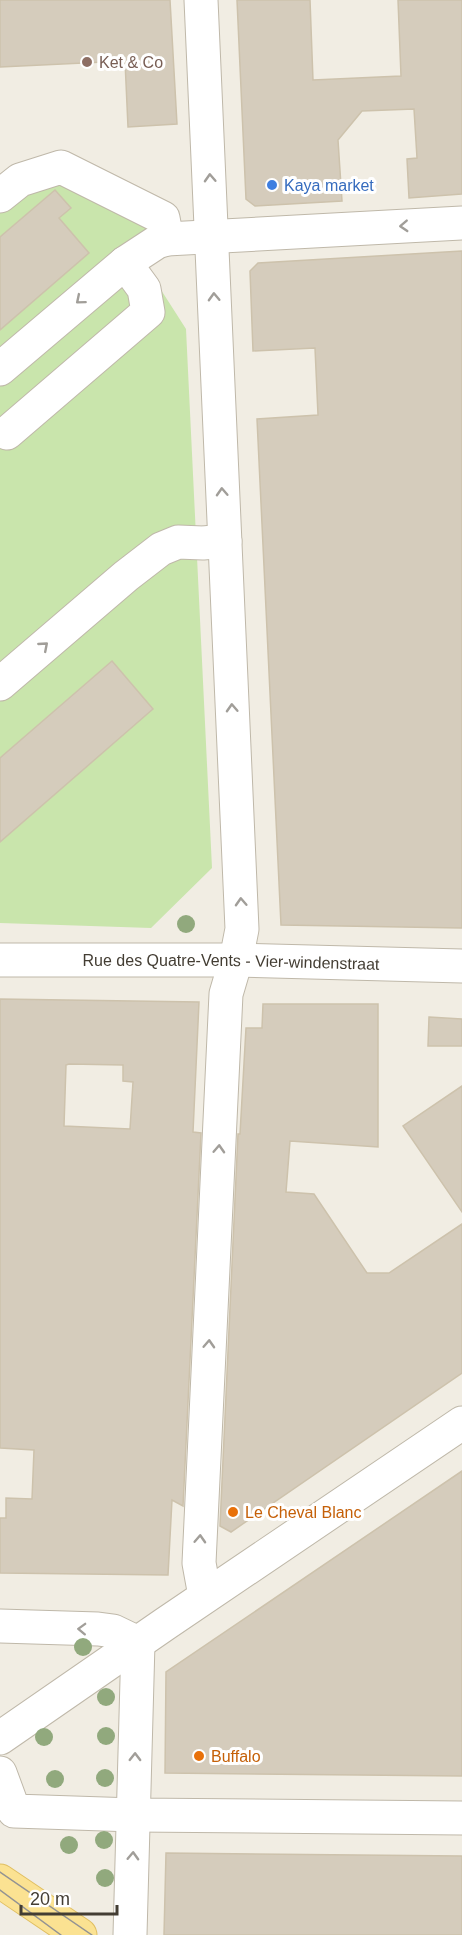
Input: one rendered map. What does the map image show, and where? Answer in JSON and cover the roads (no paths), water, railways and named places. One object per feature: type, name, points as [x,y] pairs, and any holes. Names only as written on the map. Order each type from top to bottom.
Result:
[{"type":"main road","points":[[0,1881],[62,1935]]},
{"type":"main road","points":[[0,1881],[80,1935]]},
{"type":"street","points":[[201,0],[242,929],[226,994],[224,1030],[199,1563],[206,1596]]},
{"type":"street","points":[[0,196],[20,180],[61,167],[163,218],[167,239]]},
{"type":"street","points":[[0,369],[124,263],[157,242],[167,239],[212,236],[462,223]]},
{"type":"street","points":[[7,433],[148,312],[144,289],[124,263]]},
{"type":"street","points":[[0,684],[161,549],[178,543],[225,541]]},
{"type":"street","name":"Rue des Quatre-Vents - Vier-windenstraat","points":[[0,960],[236,960],[462,966]]},
{"type":"street","points":[[0,1738],[462,1423]]},
{"type":"street","points":[[0,1626],[98,1629],[113,1631],[138,1643]]},
{"type":"street","points":[[130,1935],[138,1643]]},
{"type":"street","points":[[0,1773],[14,1811],[134,1815],[462,1818]]},
{"type":"tram line","points":[[0,1872],[92,1935]]},
{"type":"tram line","points":[[0,1890],[61,1935]]},
{"type":"place","name":"Ket & Co","points":[[87,62]]},
{"type":"place","name":"Kaya market","points":[[272,185]]},
{"type":"place","name":"Le Cheval Blanc","points":[[233,1512]]},
{"type":"place","name":"Buffalo","points":[[199,1756]]}]
